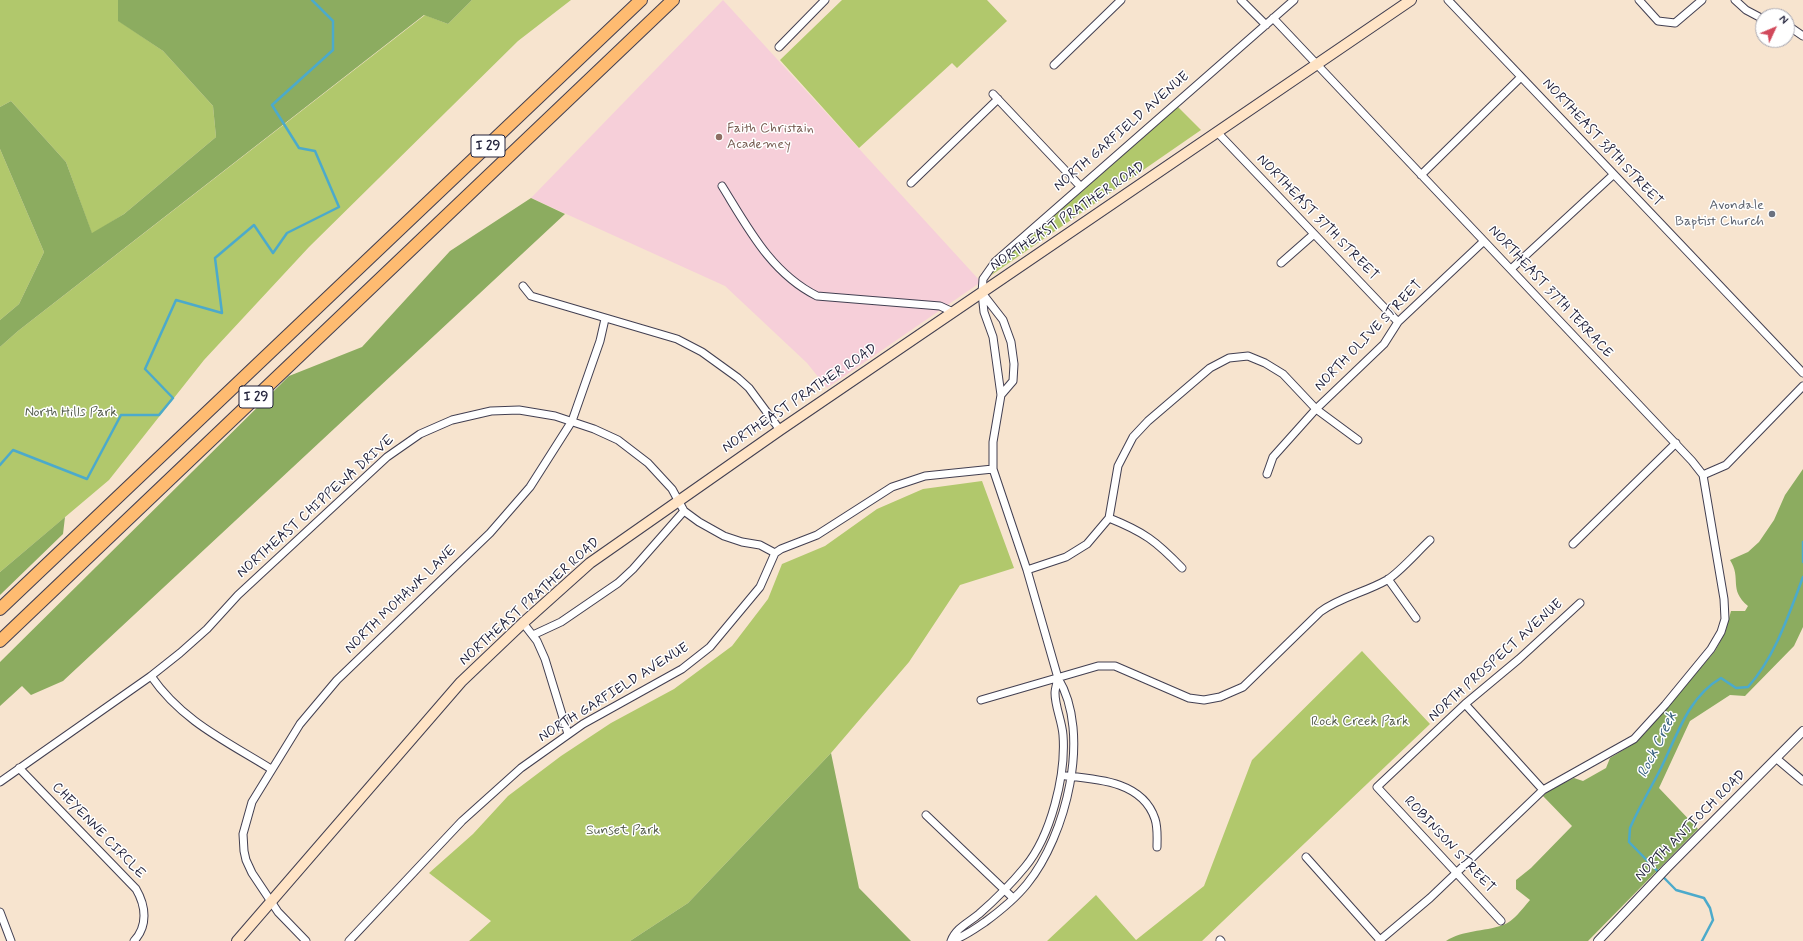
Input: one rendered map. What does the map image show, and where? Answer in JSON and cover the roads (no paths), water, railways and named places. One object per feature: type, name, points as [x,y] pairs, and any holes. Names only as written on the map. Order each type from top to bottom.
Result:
[{"type":"highway","name":"I 29","points":[[0,609],[641,0]]},
{"type":"highway","name":"I 29","points":[[0,641],[673,0]]},
{"type":"main road","name":"NORTHEAST PRATHER ROAD","points":[[237,941],[461,682],[523,623],[590,563],[780,430],[1411,0]]},
{"type":"street","points":[[779,46],[825,0]]},
{"type":"street","points":[[1054,65],[1121,0]]},
{"type":"street","points":[[1241,0],[1266,25]]},
{"type":"street","name":"NORTH GARFIELD AVENUE","points":[[1001,395],[994,343],[984,312],[982,293],[983,278],[995,262],[1080,186],[1294,0]]},
{"type":"street","name":"NORTHEAST 38TH STREET","points":[[1448,0],[1803,373]]},
{"type":"street","points":[[1639,0],[1658,21],[1663,23],[1676,23],[1702,0]]},
{"type":"street","points":[[1735,0],[1746,10],[1755,15]]},
{"type":"street","name":"NORTHEAST 37TH TERRACE","points":[[1273,18],[1676,443],[1703,475]]},
{"type":"street","points":[[1422,175],[1521,77]]},
{"type":"street","points":[[912,183],[996,96],[1080,186]]},
{"type":"street","name":"NORTHEAST 37TH STREET","points":[[1217,132],[1398,322]]},
{"type":"street","points":[[1511,269],[1613,174]]},
{"type":"street","points":[[722,186],[758,244],[786,276],[801,288],[817,296],[940,306],[953,312]]},
{"type":"street","points":[[1281,263],[1314,234]]},
{"type":"street","name":"NORTH OLIVE STREET","points":[[1267,474],[1273,457],[1316,409],[1384,344],[1398,322],[1484,241]]},
{"type":"street","points":[[523,286],[531,296],[677,339],[702,352],[738,378],[749,388],[780,430]]},
{"type":"street","points":[[982,293],[1003,320],[1011,342],[1014,364],[1013,381],[1001,395],[993,442],[993,469],[1027,570],[1058,678],[1064,689],[1069,708],[1074,743],[1069,793],[1057,833],[1028,883],[1004,908],[964,937],[950,941],[955,932],[973,919],[1004,890],[1026,866],[1042,839],[1052,811],[1064,751],[1063,733],[1055,693],[1058,678]]},
{"type":"street","name":"NORTH MOHAWK LANE","points":[[306,941],[278,912],[252,873],[246,860],[242,842],[248,812],[271,769],[300,724],[337,680],[490,532],[530,488],[572,421],[600,341],[605,319]]},
{"type":"street","points":[[1027,570],[1066,557],[1087,544],[1109,518],[1118,466],[1133,437],[1148,421],[1210,368],[1229,358],[1248,356],[1265,363],[1283,374],[1316,409],[1358,440]]},
{"type":"street","points":[[1306,857],[1380,941],[1458,872],[1543,790],[1634,739],[1665,705],[1711,649],[1723,624],[1726,609],[1703,475],[1726,465],[1803,386]]},
{"type":"street","name":"NORTHEAST CHIPPEWA DRIVE","points":[[0,782],[151,676],[207,629],[238,595],[387,457],[415,437],[452,420],[491,411],[519,410],[572,421],[618,440],[632,449],[658,472],[684,511]]},
{"type":"street","points":[[1573,544],[1676,443]]},
{"type":"street","points":[[533,635],[561,622],[618,583],[633,569],[684,511],[717,533],[742,542],[760,545],[775,554],[781,549],[817,535],[892,487],[925,476],[993,469]]},
{"type":"street","points":[[1109,518],[1135,528],[1158,543],[1182,568]]},
{"type":"street","points":[[980,700],[1098,666],[1114,666],[1189,698],[1204,700],[1220,697],[1243,687],[1320,612],[1334,602],[1361,592],[1388,579],[1430,540]]},
{"type":"street","name":"NORTH GARFIELD AVENUE","points":[[349,941],[485,799],[521,768],[568,734],[668,679],[696,660],[710,647],[760,587],[775,554]]},
{"type":"street","points":[[1388,579],[1416,618]]},
{"type":"street","name":"NORTH PROSPECT AVENUE","points":[[1377,787],[1465,704],[1519,659],[1580,603]]},
{"type":"street","points":[[523,623],[533,635],[545,659],[568,734]]},
{"type":"street","points":[[151,676],[163,694],[189,718],[271,769]]},
{"type":"street","points":[[1465,704],[1543,790]]},
{"type":"street","name":"NORTH ANTIOCH ROAD","points":[[1598,941],[1667,868],[1777,759],[1803,730]]},
{"type":"street","points":[[1777,759],[1803,781]]},
{"type":"street","name":"CHEYENNE CIRCLE","points":[[19,768],[136,889],[143,903],[144,918],[140,933],[134,941]]},
{"type":"street","points":[[1060,775],[1122,785],[1137,793],[1148,804],[1156,820],[1157,847]]},
{"type":"street","name":"ROBINSON STREET","points":[[1377,787],[1458,872],[1501,921]]},
{"type":"street","points":[[926,815],[1013,898]]},
{"type":"street","points":[[0,912],[11,941]]},
{"type":"waterway","points":[[0,465],[13,450],[87,479],[121,415],[159,415],[173,398],[145,369],[176,300],[222,313],[215,258],[254,225],[273,253],[287,233],[339,207],[315,151],[299,148],[272,105],[333,50],[333,21],[312,0]]},
{"type":"waterway","name":"Rock Creek","points":[[1803,542],[1803,562]]},
{"type":"waterway","name":"Rock Creek","points":[[1702,941],[1713,920],[1710,908],[1704,898],[1676,890],[1629,842],[1630,828],[1661,768],[1678,730],[1692,706],[1700,696],[1721,678],[1736,688],[1748,687],[1758,675],[1774,649],[1803,577]]},
{"type":"place","name":"Faith Christain Academey","points":[[719,137]]},
{"type":"place","name":"Avondale Baptist Church","points":[[1772,214]]},
{"type":"park label","name":"North Hills Park","points":[[71,413]]},
{"type":"park label","name":"Rock Creek Park","points":[[1360,722]]},
{"type":"park label","name":"Sunset Park","points":[[623,831]]}]
